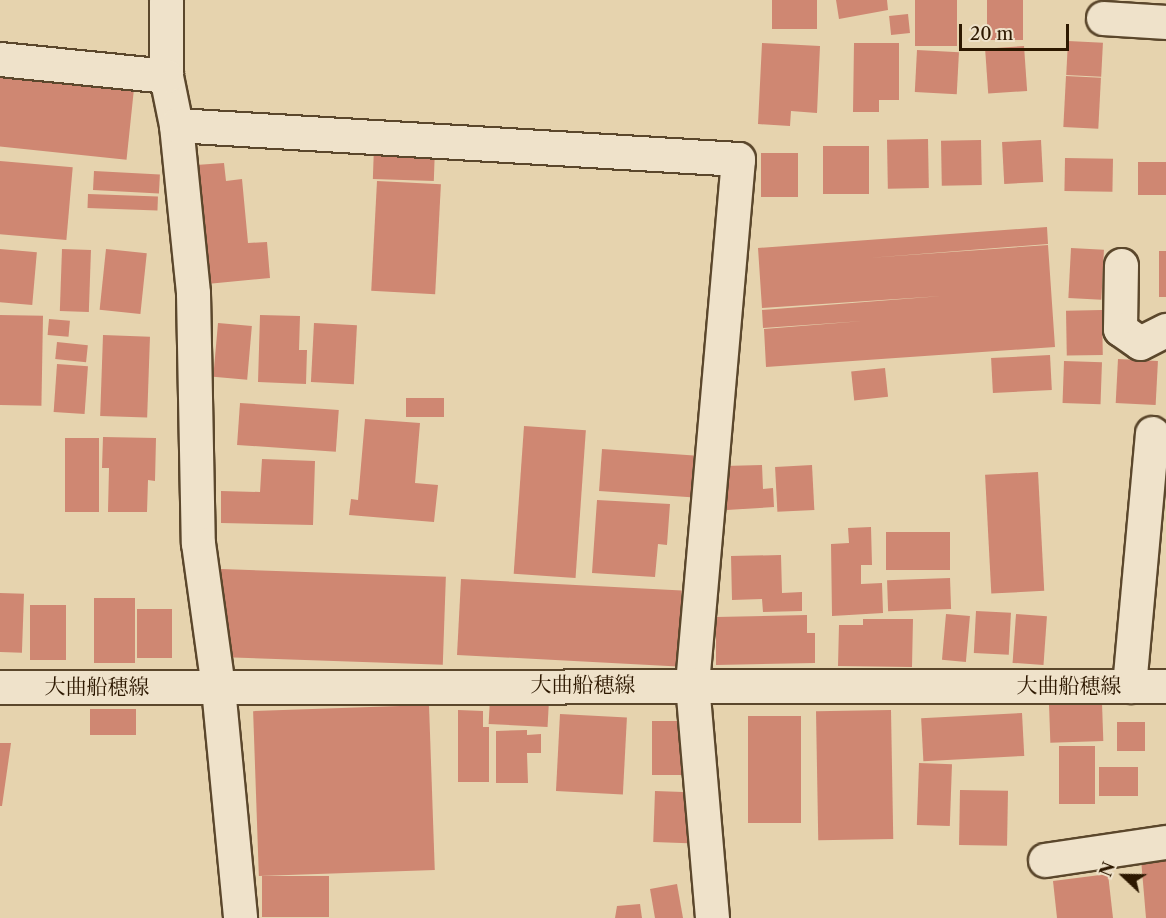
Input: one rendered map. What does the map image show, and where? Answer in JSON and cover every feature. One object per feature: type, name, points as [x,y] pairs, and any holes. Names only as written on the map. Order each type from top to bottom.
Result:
[{"type":"street","points":[[166,0],[166,76],[176,125],[193,293],[198,543],[218,688],[240,918]]},
{"type":"street","points":[[1103,18],[1166,22]]},
{"type":"street","points":[[0,59],[166,76]]},
{"type":"street","points":[[176,125],[738,159],[692,684],[712,918]]},
{"type":"street","points":[[1121,265],[1120,329],[1140,343],[1166,330]]},
{"type":"street","points":[[1129,686],[1152,433]]},
{"type":"street","name":"大曲船穂線","points":[[0,687],[218,688],[692,684],[1166,686]]},
{"type":"street","points":[[1045,860],[1166,842]]},
{"type":"building","points":[[772,0],[817,0],[817,29],[772,29]]},
{"type":"building","points":[[836,0],[887,0],[888,10],[839,19]]},
{"type":"building","points":[[915,0],[957,0],[957,46],[915,46]]},
{"type":"building","points":[[987,0],[1023,0],[1023,40],[987,40]]},
{"type":"building","points":[[908,14],[910,33],[891,35],[889,16]]},
{"type":"building","points":[[1068,41],[1103,43],[1101,77],[1066,75]]},
{"type":"building","points":[[762,43],[820,46],[817,113],[791,111],[790,126],[758,124]]},
{"type":"building","points":[[854,43],[899,43],[899,100],[879,100],[879,112],[853,112]]},
{"type":"building","points":[[1024,46],[1027,91],[988,94],[985,49]]},
{"type":"building","points":[[917,50],[959,52],[957,94],[915,92]]},
{"type":"building","points":[[0,72],[134,86],[127,160],[0,146]]},
{"type":"building","points":[[1066,76],[1101,78],[1098,129],[1063,127]]},
{"type":"building","points":[[928,139],[929,188],[888,189],[887,140]]},
{"type":"building","points":[[981,140],[982,185],[942,186],[941,141]]},
{"type":"building","points":[[1041,140],[1043,182],[1004,184],[1002,142]]},
{"type":"building","points":[[374,146],[435,148],[434,181],[373,179]]},
{"type":"building","points":[[823,146],[869,146],[869,194],[823,194]]},
{"type":"building","points":[[761,153],[798,153],[798,197],[761,197]]},
{"type":"building","points":[[1065,158],[1113,159],[1112,192],[1064,191]]},
{"type":"building","points":[[0,161],[73,167],[66,240],[0,234]]},
{"type":"building","points":[[1138,162],[1166,162],[1166,195],[1138,195]]},
{"type":"building","points":[[224,163],[226,181],[242,179],[248,243],[267,242],[270,278],[207,284],[196,165]]},
{"type":"building","points":[[94,171],[160,174],[159,193],[93,190]]},
{"type":"building","points":[[377,181],[441,184],[435,294],[371,291]]},
{"type":"building","points":[[88,194],[158,196],[157,210],[88,208]]},
{"type":"building","points":[[1047,227],[1048,244],[868,258],[1048,245],[1055,347],[766,367],[764,329],[863,321],[763,328],[762,310],[942,296],[762,308],[758,248]]},
{"type":"building","points":[[1071,248],[1104,250],[1101,300],[1068,298]]},
{"type":"building","points":[[0,249],[37,252],[32,305],[0,302]]},
{"type":"building","points":[[62,249],[91,250],[89,312],[60,311]]},
{"type":"building","points":[[106,249],[147,253],[140,314],[100,310]]},
{"type":"building","points":[[1159,251],[1166,251],[1166,297],[1159,297]]},
{"type":"building","points":[[1102,310],[1103,355],[1067,356],[1066,311]]},
{"type":"building","points":[[0,315],[43,316],[41,406],[0,405]]},
{"type":"building","points":[[260,315],[300,316],[299,350],[307,350],[306,384],[258,382]]},
{"type":"building","points":[[49,319],[70,321],[69,337],[48,335]]},
{"type":"building","points":[[218,323],[252,326],[247,380],[213,377]]},
{"type":"building","points":[[314,323],[357,325],[354,384],[311,382]]},
{"type":"building","points":[[103,335],[150,337],[147,418],[100,416]]},
{"type":"building","points":[[57,342],[88,345],[86,362],[55,359]]},
{"type":"building","points":[[1050,355],[1052,390],[993,393],[991,358]]},
{"type":"building","points":[[1118,359],[1158,361],[1156,405],[1116,403]]},
{"type":"building","points":[[1064,361],[1102,362],[1101,404],[1063,403]]},
{"type":"building","points":[[57,364],[88,366],[85,414],[54,412]]},
{"type":"building","points":[[885,368],[888,397],[854,400],[851,372]]},
{"type":"building","points":[[406,398],[444,398],[444,417],[406,417]]},
{"type":"building","points":[[240,403],[339,410],[336,452],[237,445]]},
{"type":"building","points":[[365,419],[420,423],[415,483],[438,485],[434,522],[349,515],[351,499],[358,500]]},
{"type":"building","points":[[524,426],[586,430],[576,578],[514,574]]},
{"type":"building","points":[[103,437],[156,438],[155,481],[148,480],[147,512],[108,512],[109,468],[102,468]]},
{"type":"building","points":[[65,438],[99,438],[99,512],[65,512]]},
{"type":"building","points":[[602,449],[694,455],[691,497],[599,491]]},
{"type":"building","points":[[262,459],[315,461],[313,525],[221,523],[221,491],[260,492]]},
{"type":"building","points":[[762,465],[763,489],[773,488],[774,507],[727,510],[724,466]]},
{"type":"building","points":[[812,465],[814,510],[777,512],[775,467]]},
{"type":"building","points":[[1038,472],[1044,591],[991,594],[985,475]]},
{"type":"building","points":[[597,500],[670,504],[667,545],[658,544],[655,577],[592,573]]},
{"type":"building","points":[[871,527],[872,565],[861,565],[861,584],[882,583],[883,613],[832,616],[831,544],[849,543],[848,528]]},
{"type":"building","points":[[886,532],[950,532],[950,570],[886,570]]},
{"type":"building","points":[[781,555],[782,593],[802,592],[802,611],[763,612],[762,599],[732,600],[731,556]]},
{"type":"building","points":[[221,569],[446,577],[443,665],[218,657]]},
{"type":"building","points":[[950,578],[951,609],[888,611],[887,580]]},
{"type":"building","points":[[461,579],[682,591],[678,666],[457,655]]},
{"type":"building","points":[[0,593],[24,594],[22,653],[0,652]]},
{"type":"building","points":[[94,598],[135,598],[135,663],[94,663]]},
{"type":"building","points":[[30,605],[66,605],[66,660],[30,660]]},
{"type":"building","points":[[137,609],[172,609],[172,658],[137,658]]},
{"type":"building","points":[[976,611],[1011,613],[1009,655],[974,653]]},
{"type":"building","points":[[946,614],[970,616],[966,662],[942,660]]},
{"type":"building","points":[[1016,614],[1047,616],[1044,665],[1013,663]]},
{"type":"building","points":[[807,615],[807,633],[815,633],[815,663],[716,665],[716,617]]},
{"type":"building","points":[[863,619],[913,619],[912,667],[838,666],[839,625],[863,625]]},
{"type":"building","points":[[490,698],[549,701],[548,727],[489,724]]},
{"type":"building","points":[[1102,703],[1103,741],[1050,743],[1049,705]]},
{"type":"building","points":[[429,705],[435,870],[259,876],[253,711]]},
{"type":"building","points":[[90,709],[136,709],[136,735],[90,735]]},
{"type":"building","points":[[458,710],[483,711],[483,727],[489,727],[489,782],[458,782]]},
{"type":"building","points":[[891,710],[893,839],[818,840],[816,711]]},
{"type":"building","points":[[1022,713],[1024,756],[923,761],[921,718]]},
{"type":"building","points":[[560,714],[627,718],[623,794],[556,791]]},
{"type":"building","points":[[748,716],[801,716],[801,823],[748,823]]},
{"type":"building","points":[[652,721],[686,721],[686,775],[652,775]]},
{"type":"building","points":[[1117,722],[1145,722],[1145,751],[1117,751]]},
{"type":"building","points":[[527,730],[527,735],[541,734],[541,753],[527,753],[528,783],[496,783],[496,731]]},
{"type":"building","points":[[0,743],[11,743],[2,806],[0,806]]},
{"type":"building","points":[[1059,746],[1095,746],[1095,804],[1059,804]]},
{"type":"building","points":[[919,763],[952,764],[950,826],[917,825]]},
{"type":"building","points":[[1099,767],[1138,767],[1138,796],[1099,796]]},
{"type":"building","points":[[960,790],[1008,791],[1007,846],[959,845]]},
{"type":"building","points":[[655,791],[690,792],[688,843],[653,842]]},
{"type":"building","points":[[1166,857],[1166,918],[1146,918],[1141,859]]},
{"type":"building","points":[[1108,874],[1113,918],[1057,918],[1053,881]]},
{"type":"building","points":[[262,876],[329,876],[329,917],[262,917]]},
{"type":"building","points":[[677,884],[683,918],[655,918],[650,889]]},
{"type":"building","points":[[640,904],[642,918],[615,918],[617,906]]}]
